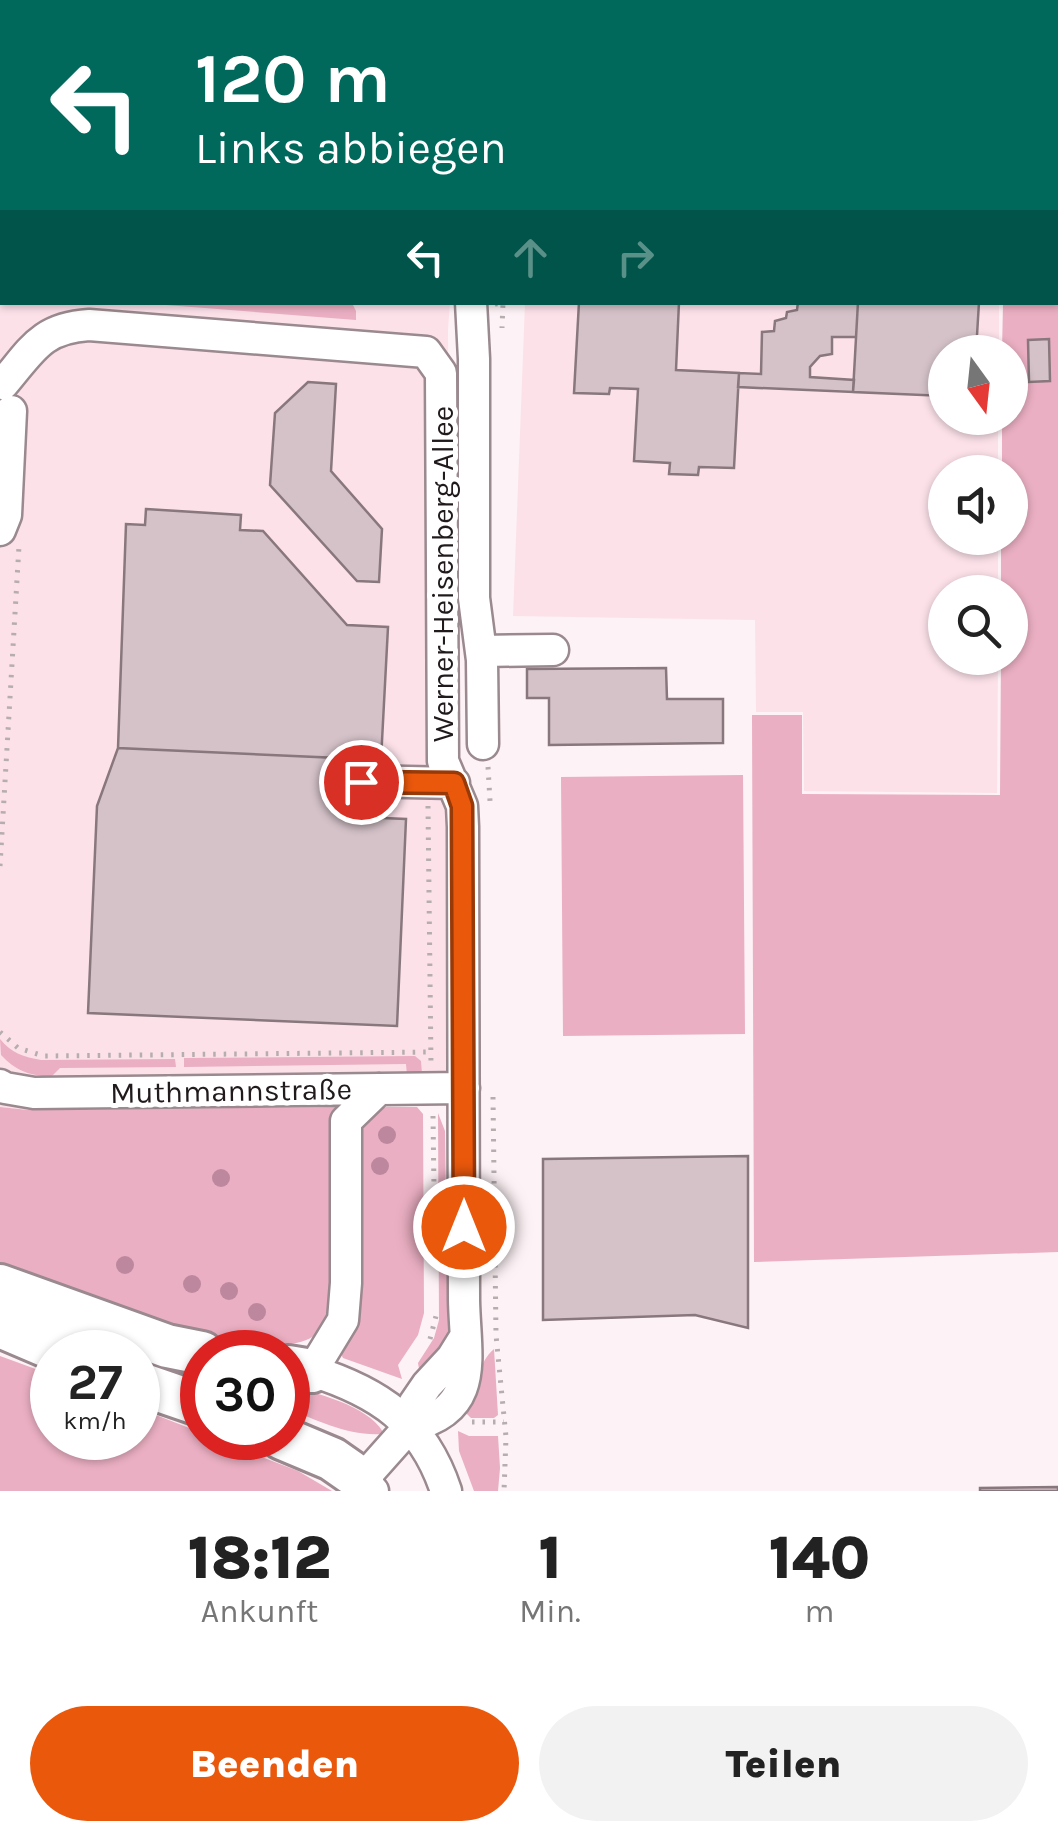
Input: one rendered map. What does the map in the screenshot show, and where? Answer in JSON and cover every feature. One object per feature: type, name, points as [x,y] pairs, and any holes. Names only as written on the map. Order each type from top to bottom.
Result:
[{"type":"highway","points":[[0,1286],[150,1340],[180,1347]]},
{"type":"highway","points":[[3,1330],[30,1340]]},
{"type":"highway","points":[[310,1450],[332,1459],[367,1486]]},
{"type":"street","points":[[471,305],[474,598],[481,651],[483,744]]},
{"type":"street","points":[[10,532],[6,515],[4,402],[32,348],[48,334],[98,314]]},
{"type":"street","name":"Werner-Heisenberg-Allee","points":[[98,314],[426,352],[441,373],[441,783],[462,806],[478,1085],[466,1379],[450,1407],[432,1421],[410,1426]]},
{"type":"street","points":[[481,651],[553,650]]},
{"type":"street","points":[[361,782],[441,783]]},
{"type":"street","name":"Muthmannstraße","points":[[0,1085],[34,1093],[432,1089],[478,1085]]},
{"type":"street","points":[[310,1358],[343,1320],[346,1121],[378,1089]]},
{"type":"street","name":"Werner-Heisenberg-Allee","points":[[367,1486],[410,1426],[414,1404],[427,1384],[452,1358],[465,1337]]},
{"type":"street","points":[[310,1372],[338,1379],[392,1408],[428,1450],[446,1491]]},
{"type":"path","points":[[0,866],[10,532]]},
{"type":"path","points":[[490,779],[490,813]]},
{"type":"path","points":[[434,1203],[431,1052],[441,783]]},
{"type":"path","points":[[0,1032],[18,1048],[44,1056],[431,1052]]},
{"type":"path","points":[[478,1085],[504,1422],[504,1491]]},
{"type":"path","points":[[427,1384],[414,1371],[414,1359],[430,1338],[436,1316]]},
{"type":"shaded area","points":[[0,305],[450,305],[450,1083],[338,1107],[0,1107]]},
{"type":"shaded area","points":[[166,305],[353,305],[356,320]]},
{"type":"shaded area","points":[[525,305],[999,305],[999,335],[928,335],[928,435],[998,435],[998,455],[928,455],[928,555],[998,555],[998,575],[928,575],[928,675],[998,675],[997,793],[804,791],[803,712],[756,712],[755,620],[513,616]]},
{"type":"shaded area","points":[[1003,305],[1058,305],[1058,1252],[754,1262],[752,715],[802,715],[802,794],[1000,795],[1001,675],[1028,675],[1028,575],[1001,575],[1001,555],[1028,555],[1028,455],[1002,455],[1002,435],[1028,435],[1028,335],[1002,335]]},
{"type":"shaded area","points":[[743,775],[745,1034],[563,1036],[561,777]]},
{"type":"shaded area","points":[[0,1039],[18,1054],[41,1060],[175,1059],[176,1067],[60,1068],[51,1077],[43,1076],[12,1065],[1,1055]]},
{"type":"shaded area","points":[[415,1056],[421,1061],[422,1074],[407,1075],[406,1064],[184,1067],[184,1058]]},
{"type":"shaded area","points":[[0,1107],[338,1107],[334,1296],[325,1324],[310,1338],[310,1330],[175,1328],[0,1263]]},
{"type":"shaded area","points":[[386,1107],[417,1107],[423,1114],[424,1313],[418,1335],[398,1365],[402,1379],[343,1358],[340,1352],[359,1317],[361,1133],[371,1117]]},
{"type":"shaded area","points":[[438,1113],[445,1131],[448,1331],[447,1340],[423,1373],[418,1363],[434,1338],[439,1320]]},
{"type":"shaded area","points":[[494,1349],[498,1415],[471,1418],[465,1412],[480,1369]]},
{"type":"shaded area","points":[[0,1356],[30,1367],[30,1460],[160,1460],[160,1417],[180,1424],[180,1460],[270,1460],[332,1491],[0,1491]]},
{"type":"shaded area","points":[[310,1392],[353,1407],[383,1432],[369,1434],[310,1418]]},
{"type":"shaded area","points":[[458,1431],[469,1436],[498,1436],[498,1491],[474,1491],[459,1451]]},
{"type":"building","points":[[579,305],[679,305],[676,370],[739,373],[734,468],[699,467],[698,475],[669,474],[670,463],[634,461],[638,389],[610,388],[609,394],[574,393]]},
{"type":"building","points":[[798,305],[858,305],[856,337],[832,337],[832,354],[820,356],[810,367],[810,377],[854,380],[853,392],[738,387],[739,373],[761,374],[762,332],[774,331],[775,321],[797,310]]},
{"type":"building","points":[[858,305],[979,305],[977,335],[928,335],[928,395],[853,392]]},
{"type":"building","points":[[1049,339],[1050,381],[1029,382],[1028,340]]},
{"type":"building","points":[[308,382],[336,384],[331,471],[382,529],[379,582],[357,581],[270,485],[275,413]]},
{"type":"building","points":[[146,509],[241,515],[240,530],[263,531],[347,625],[388,627],[381,760],[118,748],[126,524],[145,525]]},
{"type":"building","points":[[666,668],[667,699],[723,699],[723,743],[549,745],[549,698],[527,698],[527,669]]},
{"type":"building","points":[[118,748],[361,759],[359,817],[406,819],[397,1026],[88,1013],[97,806]]},
{"type":"building","points":[[748,1156],[748,1328],[695,1315],[543,1320],[543,1159]]},
{"type":"building","points":[[1058,1487],[1058,1491],[980,1491],[980,1488]]},
{"type":"route","points":[[361,782],[454,783],[462,806],[464,1227]]}]
